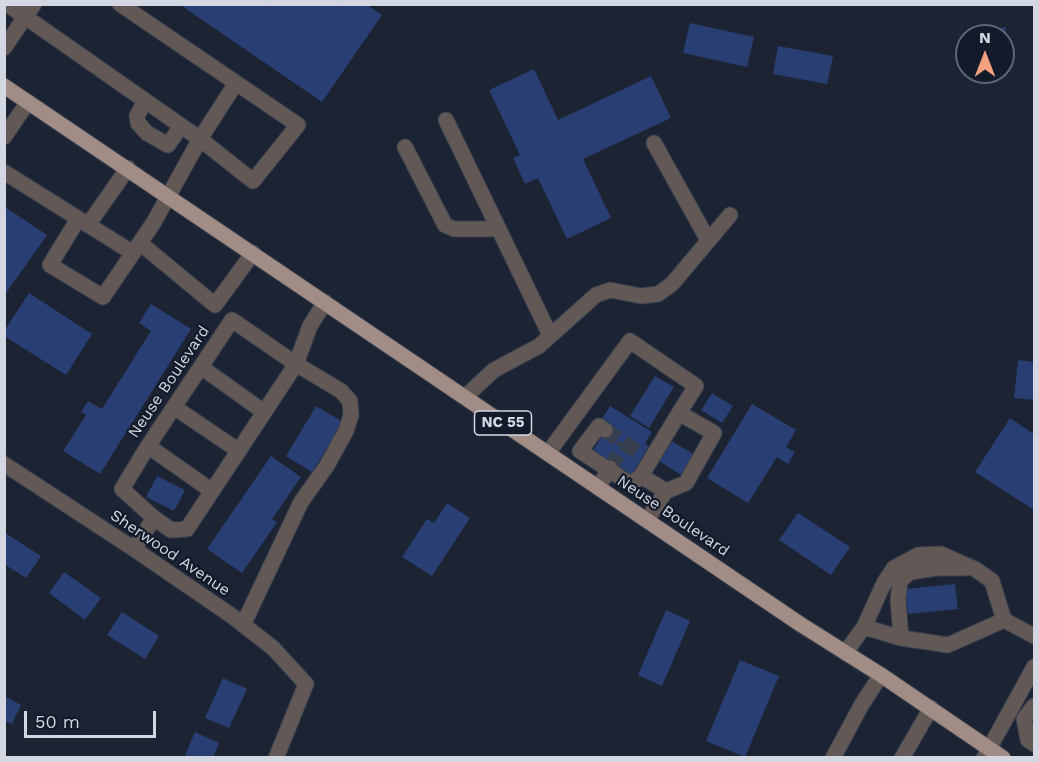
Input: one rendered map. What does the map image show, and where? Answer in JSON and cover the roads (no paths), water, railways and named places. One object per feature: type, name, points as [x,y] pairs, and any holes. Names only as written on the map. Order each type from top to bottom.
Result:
[{"type":"main road","name":"Neuse Boulevard","points":[[4,86],[845,653],[931,708],[986,753],[1003,758]]},
{"type":"street","points":[[7,4],[29,11],[253,181],[298,125],[120,4]]},
{"type":"street","points":[[4,48],[29,11]]},
{"type":"street","points":[[128,168],[50,265],[103,297],[154,222],[200,139],[236,83]]},
{"type":"street","points":[[145,100],[137,116],[138,123],[147,133],[168,145],[181,126]]},
{"type":"street","points":[[4,136],[28,102]]},
{"type":"street","points":[[446,120],[550,335]]},
{"type":"street","points":[[654,143],[708,240]]},
{"type":"street","points":[[405,147],[445,225],[454,229],[499,229]]},
{"type":"street","points":[[4,172],[83,222],[136,248],[232,320]]},
{"type":"street","points":[[465,397],[494,370],[532,350],[596,295],[610,290],[641,296],[658,294],[672,284],[730,215]]},
{"type":"street","points":[[215,305],[253,253]]},
{"type":"street","points":[[134,549],[154,518],[171,530],[188,529],[296,364],[310,326],[325,302]]},
{"type":"street","name":"Neuse Boulevard","points":[[154,518],[122,489],[232,320],[296,364],[341,391],[350,401],[351,415],[346,431],[326,467],[301,502],[243,625]]},
{"type":"street","points":[[548,453],[578,412],[630,341],[696,386],[646,459],[641,476],[634,482],[629,483],[580,452],[602,428],[578,412]]},
{"type":"street","points":[[201,367],[264,411]]},
{"type":"street","points":[[174,407],[238,451]]},
{"type":"street","points":[[647,520],[666,491],[686,483],[714,433],[679,413]]},
{"type":"street","points":[[148,446],[212,491]]},
{"type":"street","name":"Sherwood Avenue","points":[[4,464],[134,549],[273,648],[306,684],[276,758]]},
{"type":"street","points":[[598,487],[609,469]]},
{"type":"street","points":[[641,476],[666,491]]},
{"type":"street","points":[[845,653],[864,627],[884,583],[894,568],[918,555],[941,554],[975,569],[992,581],[1004,620],[1035,636]]},
{"type":"street","points":[[901,639],[898,600],[900,581],[910,572],[937,568],[975,569]]},
{"type":"street","points":[[864,627],[901,639],[948,645],[1004,620]]},
{"type":"street","points":[[986,753],[1035,667]]},
{"type":"street","points":[[833,758],[862,704],[881,675]]},
{"type":"street","points":[[1035,706],[1024,719],[1028,740],[1035,744]]},
{"type":"street","points":[[902,758],[931,708]]},
{"type":"tunnel","points":[[605,430],[643,456]]},
{"type":"tunnel","points":[[610,468],[625,444]]}]
